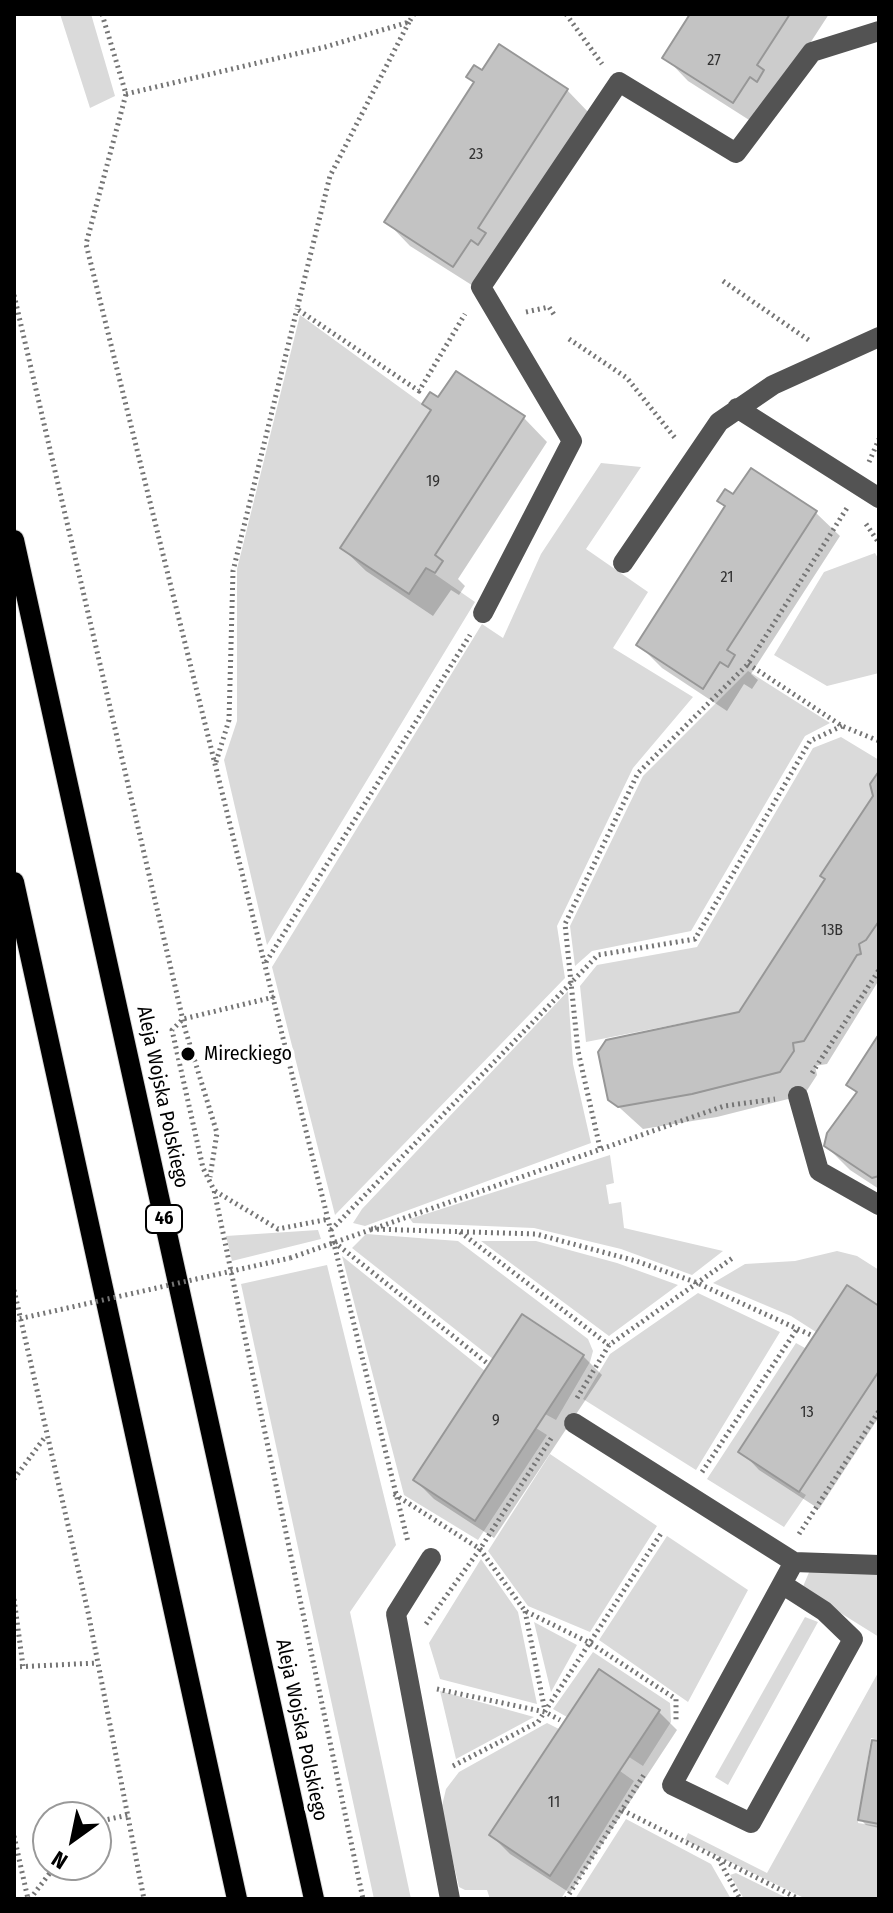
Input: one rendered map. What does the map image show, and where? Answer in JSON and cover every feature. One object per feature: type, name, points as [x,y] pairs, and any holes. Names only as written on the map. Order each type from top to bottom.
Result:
[{"type":"main road","name":"Aleja Wojska Polskiego","points":[[14,540],[314,1899]]},
{"type":"main road","points":[[14,882],[237,1899]]},
{"type":"street","points":[[483,613],[572,441],[481,287],[619,82],[736,153],[812,52],[879,31]]},
{"type":"street","points":[[623,563],[719,422],[773,385],[879,337]]},
{"type":"street","points":[[737,408],[879,498]]},
{"type":"street","points":[[798,1096],[819,1171],[879,1205]]},
{"type":"street","points":[[572,1416],[789,1559],[879,1565]]},
{"type":"street","points":[[431,1558],[396,1614],[450,1899]]},
{"type":"street","points":[[782,1584],[824,1611],[853,1639],[751,1823],[672,1785],[782,1584],[789,1559]]},
{"type":"path","points":[[102,14],[126,94],[86,244],[329,1219],[393,1493],[419,1578]]},
{"type":"path","points":[[216,762],[229,720],[233,571],[330,176],[414,14]]},
{"type":"path","points":[[566,14],[607,71]]},
{"type":"path","points":[[126,94],[325,47],[409,22]]},
{"type":"path","points":[[723,281],[833,358]]},
{"type":"path","points":[[297,309],[419,391],[481,287]]},
{"type":"path","points":[[14,295],[183,1019],[217,1133],[210,1178]]},
{"type":"path","points":[[569,339],[627,378],[693,461]]},
{"type":"path","points":[[866,470],[879,439]]},
{"type":"path","points":[[600,1148],[578,1051],[565,924],[638,773],[748,664],[851,500]]},
{"type":"path","points":[[266,963],[483,613]]},
{"type":"path","points":[[748,664],[842,726],[879,741]]},
{"type":"path","points":[[331,1230],[598,955],[695,939],[810,741],[842,726]]},
{"type":"path","points":[[16,1318],[290,1258],[724,1106],[798,1096],[879,970]]},
{"type":"path","points":[[274,997],[183,1019],[172,1030],[203,1168],[214,1190],[363,1899]]},
{"type":"path","points":[[214,1190],[278,1229],[329,1219]]},
{"type":"path","points":[[367,1229],[536,1234],[636,1261],[695,1282],[811,1335]]},
{"type":"path","points":[[460,1232],[609,1345]]},
{"type":"path","points":[[334,1242],[487,1363]]},
{"type":"path","points":[[572,1416],[609,1345],[734,1257]]},
{"type":"path","points":[[14,1290],[16,1318],[97,1663],[144,1899]]},
{"type":"path","points":[[700,1475],[797,1329]]},
{"type":"path","points":[[789,1559],[879,1411]]},
{"type":"path","points":[[404,1656],[480,1549],[554,1434]]},
{"type":"path","points":[[14,1479],[46,1436]]},
{"type":"path","points":[[393,1493],[480,1549],[525,1611],[545,1712]]},
{"type":"path","points":[[427,1779],[538,1722],[662,1532]]},
{"type":"path","points":[[14,1599],[23,1666]]},
{"type":"path","points":[[525,1611],[590,1643],[676,1699],[676,1724]]},
{"type":"path","points":[[14,1667],[97,1663]]},
{"type":"path","points":[[409,1683],[545,1712],[560,1720]]},
{"type":"path","points":[[566,1899],[653,1760]]},
{"type":"path","points":[[622,1810],[799,1899]]},
{"type":"path","points":[[112,1818],[128,1815]]},
{"type":"path","points":[[14,1836],[29,1899]]},
{"type":"path","points":[[718,1858],[740,1899]]},
{"type":"path","points":[[29,1899],[43,1881]]},
{"type":"shaded area","points":[[60,14],[91,14],[115,96],[90,108]]},
{"type":"shaded area","points":[[300,315],[431,410],[340,548],[409,594],[426,568],[475,602],[267,945],[224,760],[237,721],[237,569]]},
{"type":"shaded area","points":[[601,463],[641,467],[586,549],[648,592],[613,648],[693,697],[633,768],[557,926],[565,978],[335,1215],[272,967],[482,624],[503,638],[541,554]]},
{"type":"shaded area","points":[[875,553],[879,560],[879,673],[827,686],[774,655],[824,572]]},
{"type":"shaded area","points":[[748,671],[830,723],[805,736],[691,931],[592,951],[575,966],[570,926],[643,776]]},
{"type":"shaded area","points":[[841,737],[879,760],[873,796],[821,875],[825,879],[739,1012],[586,1042],[580,986],[597,965],[697,947],[813,748]]},
{"type":"shaded area","points":[[568,991],[573,1064],[591,1143],[365,1226],[353,1223],[362,1209]]},
{"type":"shaded area","points":[[610,1155],[614,1183],[606,1185],[609,1204],[621,1202],[624,1228],[723,1251],[692,1275],[621,1249],[534,1228],[413,1223],[410,1219]]},
{"type":"shaded area","points":[[318,1230],[321,1239],[232,1261],[226,1236]]},
{"type":"shaded area","points":[[366,1234],[458,1241],[588,1339],[593,1351],[590,1362],[556,1420],[545,1414],[584,1354],[523,1314],[493,1359],[352,1248]]},
{"type":"shaded area","points":[[481,1241],[536,1241],[617,1263],[678,1285],[609,1336]]},
{"type":"shaded area","points":[[837,1251],[857,1256],[879,1270],[879,1306],[847,1285],[816,1332],[791,1316],[713,1283],[745,1264],[795,1261]]},
{"type":"shaded area","points":[[342,1256],[485,1371],[413,1480],[475,1520],[536,1428],[547,1435],[478,1540],[404,1495]]},
{"type":"shaded area","points":[[327,1265],[396,1545],[350,1612],[411,1899],[374,1899],[241,1284]]},
{"type":"shaded area","points":[[698,1293],[780,1332],[696,1470],[583,1399],[610,1354]]},
{"type":"shaded area","points":[[796,1343],[805,1348],[738,1451],[806,1495],[784,1527],[707,1479]]},
{"type":"shaded area","points":[[550,1454],[657,1526],[590,1632],[528,1606],[488,1551]]},
{"type":"shaded area","points":[[667,1536],[748,1590],[688,1702],[599,1640]]},
{"type":"shaded area","points":[[481,1559],[518,1612],[537,1704],[440,1679],[429,1643]]},
{"type":"shaded area","points":[[810,1570],[879,1574],[879,1637],[802,1589]]},
{"type":"shaded area","points":[[805,1617],[818,1622],[728,1785],[715,1777]]},
{"type":"shaded area","points":[[534,1622],[577,1645],[551,1692]]},
{"type":"shaded area","points":[[593,1652],[670,1703],[671,1722],[643,1766],[629,1757],[660,1710],[599,1669],[567,1717],[553,1709]]},
{"type":"shaded area","points":[[879,1671],[879,1740],[871,1738],[858,1823],[879,1826],[878,1899],[806,1899],[685,1840],[688,1833],[767,1873]]},
{"type":"shaded area","points":[[440,1691],[534,1717],[456,1759]]},
{"type":"shaded area","points":[[547,1723],[559,1729],[489,1835],[550,1876],[620,1771],[634,1781],[561,1899],[490,1899],[487,1890],[459,1887],[441,1810],[446,1789],[459,1772]]},
{"type":"shaded area","points":[[626,1819],[711,1864],[731,1899],[575,1899]]},
{"type":"shaded area","points":[[736,1873],[789,1899],[744,1899],[730,1875]]},
{"type":"building","points":[[690,14],[790,14],[757,65],[764,70],[757,82],[750,77],[733,103],[662,58]]},
{"type":"building","points":[[499,44],[568,89],[478,228],[486,233],[478,245],[471,240],[453,267],[384,222],[474,82],[466,77],[474,65],[482,70]]},
{"type":"building","points":[[456,371],[525,416],[435,555],[443,561],[435,573],[426,568],[409,594],[340,548],[431,410],[422,404],[430,392],[438,397]]},
{"type":"building","points":[[751,468],[817,511],[727,650],[735,655],[728,667],[720,662],[703,689],[636,645],[725,506],[717,501],[725,489],[733,494]]},
{"type":"building","points":[[879,771],[879,921],[866,940],[859,944],[861,954],[857,955],[804,1041],[793,1043],[794,1051],[780,1072],[692,1094],[618,1107],[608,1100],[598,1052],[606,1040],[739,1012],[825,879],[820,876],[873,796],[870,784]]},
{"type":"building","points":[[879,1034],[879,1176],[872,1178],[824,1146],[827,1133],[857,1092],[846,1085]]},
{"type":"building","points":[[847,1285],[879,1306],[879,1371],[799,1492],[738,1452]]},
{"type":"building","points":[[522,1314],[584,1355],[475,1521],[413,1480]]},
{"type":"building","points":[[599,1669],[660,1710],[550,1876],[489,1835]]},
{"type":"building","points":[[872,1740],[879,1741],[879,1824],[858,1820]]},
{"type":"place","name":"Mireckiego","points":[[188,1054]]}]
